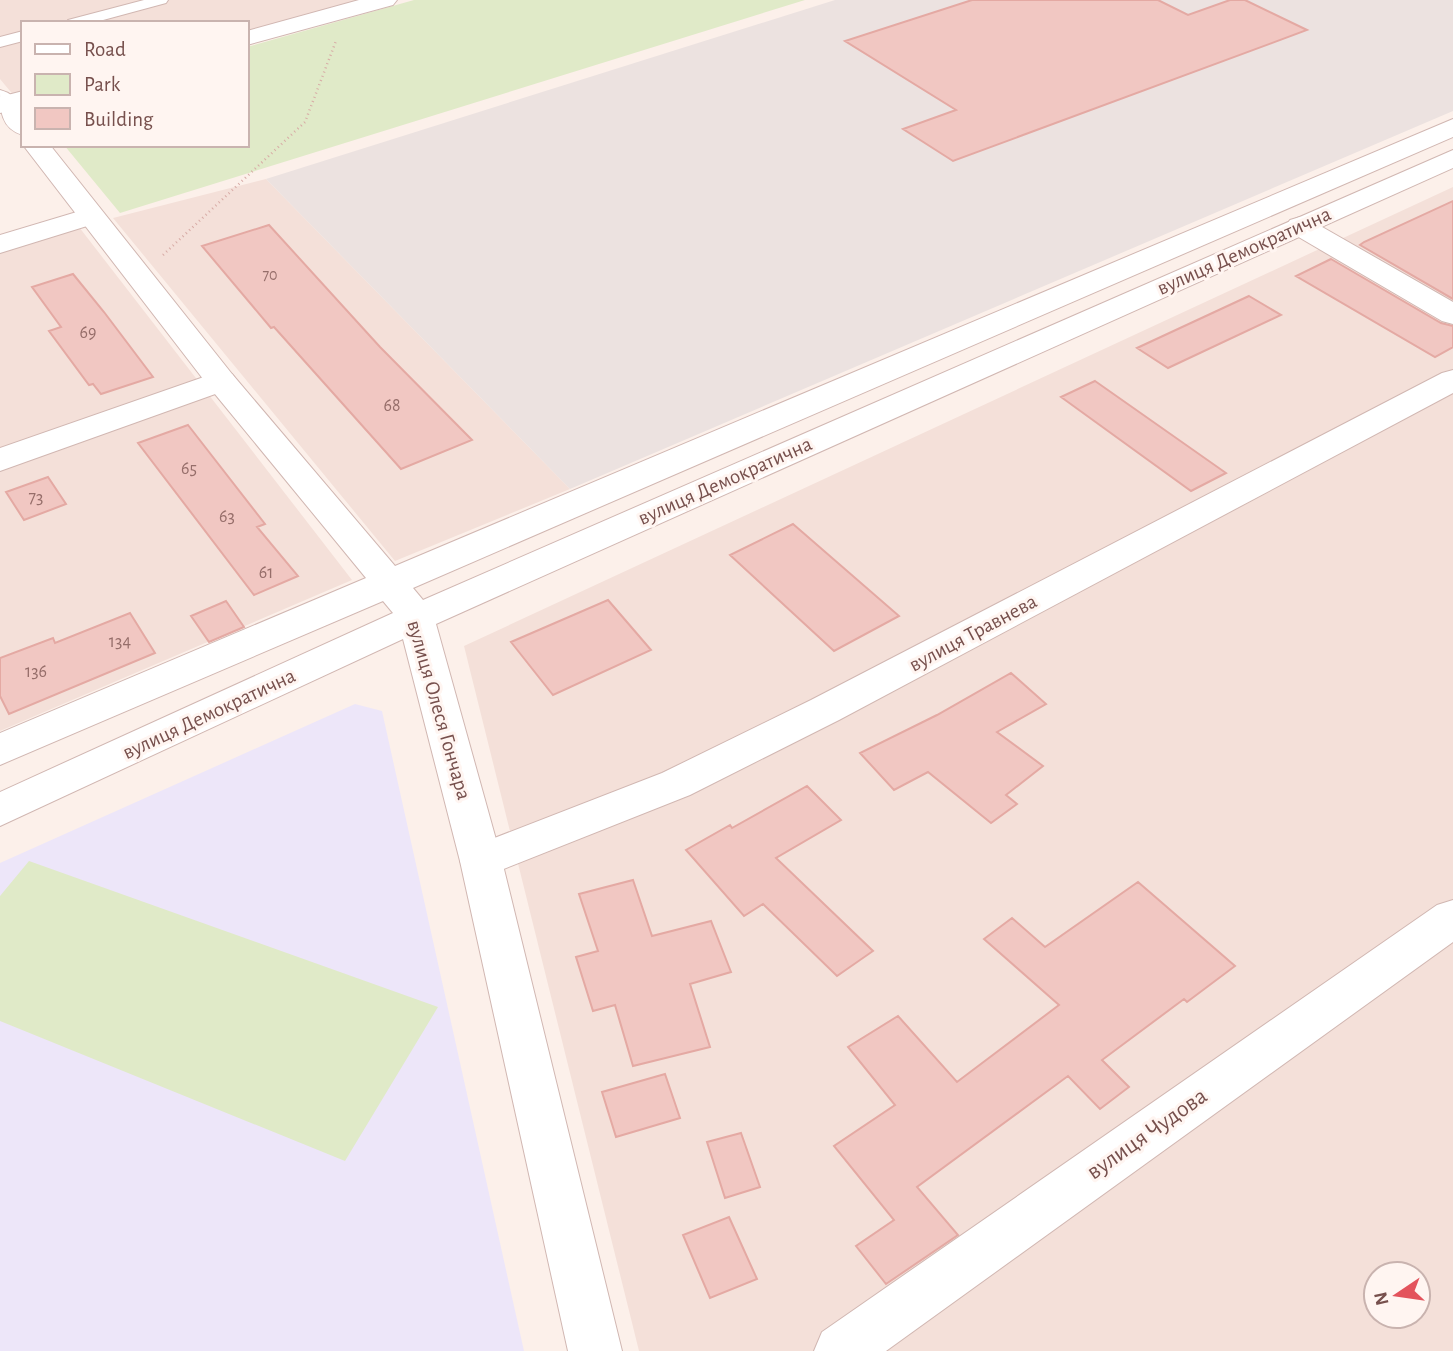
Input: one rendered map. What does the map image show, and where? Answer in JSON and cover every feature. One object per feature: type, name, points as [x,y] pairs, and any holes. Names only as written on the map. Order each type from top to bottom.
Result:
[{"type":"street","points":[[248,38],[385,0]]},
{"type":"street","points":[[7,101],[21,124]]},
{"type":"street","name":"вулиця Демократична","points":[[0,750],[1453,127]]},
{"type":"street","name":"вулиця Олеся Гончара","points":[[38,147],[221,381],[416,618],[481,861],[595,1351]]},
{"type":"street","name":"вулиця Демократична","points":[[0,810],[416,618],[1453,158]]},
{"type":"street","points":[[0,244],[90,216]]},
{"type":"street","points":[[1300,226],[1453,315]]},
{"type":"street","name":"вулиця Травнева","points":[[481,861],[676,784],[825,710],[1453,380]]},
{"type":"street","points":[[0,460],[221,381]]},
{"type":"street","name":"вулиця Чудова","points":[[841,1351],[1453,918]]},
{"type":"lane","points":[[88,0],[103,15]]},
{"type":"lane","points":[[80,21],[161,0]]},
{"type":"lane","points":[[0,42],[21,37]]},
{"type":"path","points":[[139,277],[306,122],[347,10]]},
{"type":"shaded area","points":[[0,0],[371,0],[248,34],[248,21],[21,21],[21,96],[15,97],[0,79]]},
{"type":"shaded area","points":[[835,0],[1453,0],[1453,111],[570,489],[266,179]]},
{"type":"shaded area","points":[[266,179],[570,489],[395,561],[113,218]]},
{"type":"shaded area","points":[[1453,187],[1453,1351],[639,1351],[464,646]]},
{"type":"shaded area","points":[[79,227],[352,580],[0,731],[0,251]]},
{"type":"shaded area","points":[[355,704],[382,711],[524,1351],[0,1351],[0,863]]},
{"type":"green space","points":[[414,0],[805,0],[120,213],[66,147],[248,147],[248,47]]},
{"type":"green space","points":[[29,861],[438,1007],[345,1161],[0,1021],[0,896]]},
{"type":"building","points":[[972,0],[1158,0],[1188,15],[1230,0],[1245,0],[1307,30],[953,161],[903,129],[956,110],[845,41]]},
{"type":"building","points":[[1453,201],[1453,299],[1360,245],[1364,242]]},
{"type":"building","points":[[269,225],[380,347],[472,440],[401,469],[274,327],[271,328],[202,246]]},
{"type":"building","points":[[1331,259],[1441,323],[1453,326],[1453,347],[1435,357],[1296,276]]},
{"type":"building","points":[[73,274],[153,377],[101,394],[93,384],[89,385],[49,331],[61,327],[32,287]]},
{"type":"building","points":[[1249,296],[1281,315],[1168,368],[1137,348]]},
{"type":"building","points":[[1095,381],[1226,473],[1191,491],[1061,397]]},
{"type":"building","points":[[188,425],[265,524],[257,527],[298,576],[254,595],[138,443]]},
{"type":"building","points":[[48,477],[66,504],[24,520],[6,492]]},
{"type":"building","points":[[793,524],[899,616],[834,651],[730,555]]},
{"type":"building","points":[[608,600],[651,650],[553,695],[511,642]]},
{"type":"building","points":[[226,601],[244,627],[209,642],[191,616]]},
{"type":"building","points":[[130,613],[155,653],[9,714],[0,696],[0,658],[53,638],[55,643]]},
{"type":"building","points":[[1011,673],[1046,704],[997,732],[1043,766],[1006,795],[1017,804],[991,823],[928,772],[894,790],[860,753],[937,715]]},
{"type":"building","points":[[807,786],[841,820],[776,858],[873,951],[837,976],[763,904],[744,916],[686,850]]},
{"type":"building","points":[[633,880],[652,936],[711,921],[731,972],[690,984],[710,1047],[633,1066],[615,1005],[593,1011],[576,957],[598,951],[579,894]]},
{"type":"building","points":[[1138,882],[1235,966],[1187,1002],[1184,999],[1102,1060],[1129,1087],[1100,1109],[1068,1076],[917,1187],[958,1235],[886,1284],[856,1246],[894,1220],[834,1146],[895,1105],[848,1047],[898,1016],[957,1082],[1059,1005],[984,939],[1012,918],[1045,947]]},
{"type":"building","points":[[665,1074],[680,1118],[616,1137],[602,1092]]},
{"type":"building","points":[[741,1133],[760,1187],[725,1198],[707,1142]]},
{"type":"building","points":[[729,1217],[757,1279],[710,1298],[683,1235]]}]
